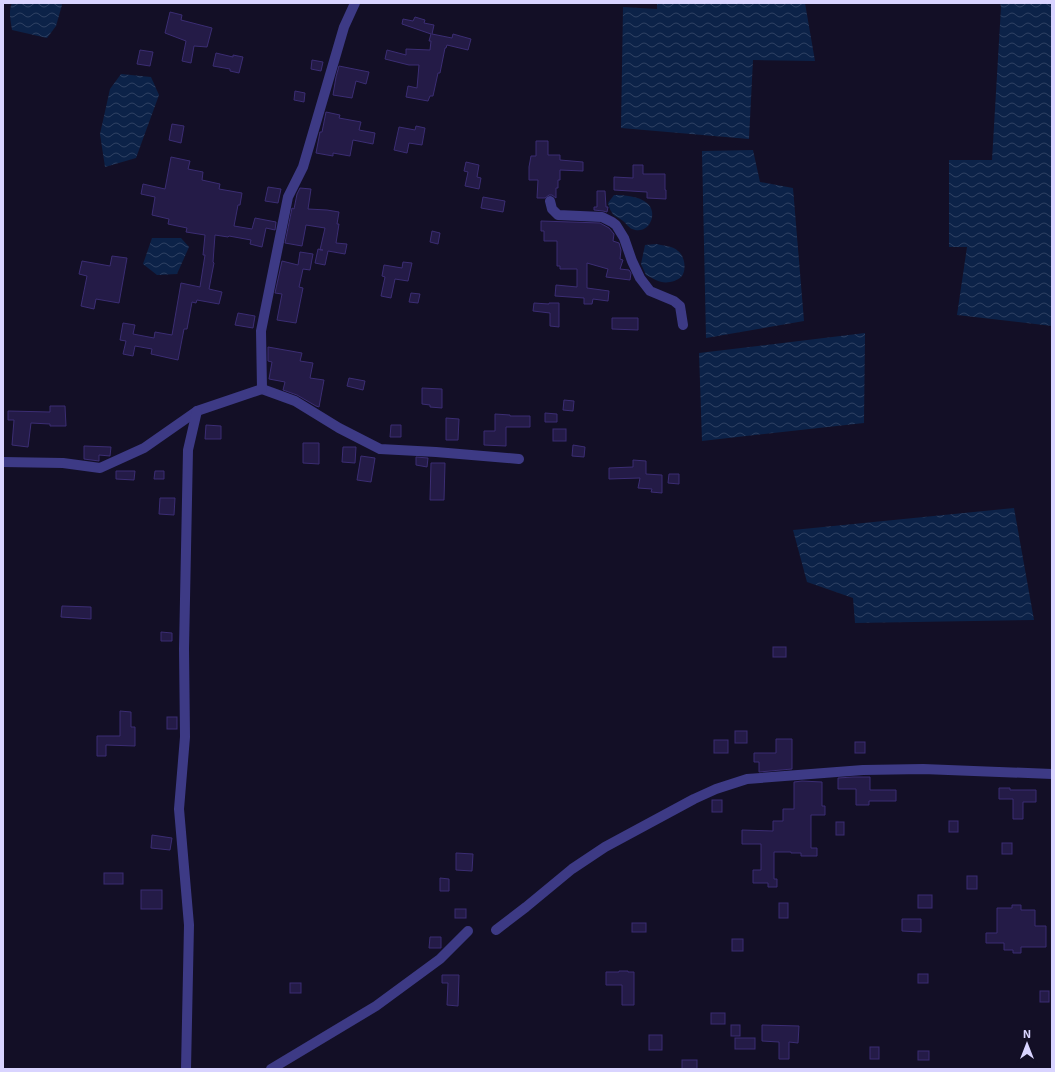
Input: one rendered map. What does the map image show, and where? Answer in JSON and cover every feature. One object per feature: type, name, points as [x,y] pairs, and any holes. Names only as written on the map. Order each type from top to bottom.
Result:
[{"type":"street","points":[[262,389],[261,331],[288,197],[304,167],[344,27],[355,3]]},
{"type":"street","points":[[550,201],[552,209],[558,215],[602,217],[616,225],[624,238],[640,278],[650,291],[674,301],[680,306],[683,325]]},
{"type":"street","points":[[3,462],[63,463],[100,468],[144,448],[197,411],[262,389],[295,401],[340,428],[380,449],[519,459]]},
{"type":"street","points":[[186,1069],[188,926],[178,809],[185,737],[184,649],[188,450],[197,411]]},
{"type":"street","points":[[496,930],[572,869],[605,847],[694,799],[716,789],[746,779],[863,770],[923,769],[1052,774]]},
{"type":"street","points":[[271,1069],[376,1006],[440,959],[468,931]]},
{"type":"water","points":[[12,3],[61,3],[62,5],[56,26],[47,38],[12,30],[10,13]]},
{"type":"water","points":[[657,3],[805,3],[815,61],[753,60],[749,139],[621,128],[623,7],[657,9]]},
{"type":"water","points":[[1000,3],[1052,3],[1052,326],[957,315],[967,247],[949,247],[949,160],[992,160],[1001,7]]},
{"type":"water","points":[[121,74],[151,77],[159,95],[136,158],[105,167],[100,134],[110,89]]},
{"type":"water","points":[[753,150],[760,182],[793,188],[804,321],[706,338],[702,151]]},
{"type":"water","points":[[614,195],[636,197],[647,203],[652,212],[652,217],[647,226],[638,230],[632,229],[614,215],[610,210],[608,203]]},
{"type":"water","points":[[152,238],[181,238],[189,247],[177,274],[157,275],[143,264]]},
{"type":"water","points":[[657,244],[674,248],[682,256],[685,267],[683,274],[679,279],[671,282],[664,282],[658,281],[646,275],[641,264],[645,245]]},
{"type":"water","points":[[865,333],[864,423],[702,441],[699,353]]},
{"type":"water","points":[[1014,508],[1034,620],[855,623],[853,598],[807,582],[793,530]]},
{"type":"building","points":[[170,12],[182,15],[181,20],[212,28],[207,47],[194,46],[191,63],[182,61],[186,41],[165,33]]},
{"type":"building","points":[[415,17],[425,20],[424,23],[434,25],[432,34],[452,38],[453,34],[471,39],[468,50],[447,45],[445,48],[440,73],[438,73],[433,96],[430,96],[428,101],[406,97],[408,86],[417,88],[419,65],[409,65],[385,59],[387,50],[406,55],[406,49],[430,50],[431,41],[429,41],[431,34],[402,24],[403,19],[413,21]]},
{"type":"building","points":[[140,50],[153,52],[150,66],[137,64]]},
{"type":"building","points":[[216,53],[233,57],[233,55],[243,57],[239,73],[230,71],[230,69],[213,66]]},
{"type":"building","points":[[312,60],[323,62],[321,71],[311,69]]},
{"type":"building","points":[[339,66],[369,72],[366,84],[356,81],[352,98],[333,95]]},
{"type":"building","points":[[295,91],[305,93],[304,102],[294,100]]},
{"type":"building","points":[[326,112],[340,115],[339,118],[361,122],[359,130],[375,133],[373,144],[353,140],[350,156],[333,153],[333,156],[316,153]]},
{"type":"building","points":[[172,124],[184,126],[181,143],[169,140]]},
{"type":"building","points":[[416,126],[425,128],[422,145],[409,143],[407,153],[394,150],[399,127],[415,130]]},
{"type":"building","points":[[536,141],[548,141],[548,155],[560,155],[560,160],[583,162],[583,171],[560,170],[560,180],[558,180],[558,188],[556,188],[556,198],[549,195],[545,198],[537,198],[538,180],[529,180],[531,156],[536,156]]},
{"type":"building","points":[[171,157],[190,161],[188,169],[203,172],[202,180],[220,184],[219,189],[242,193],[234,226],[252,229],[255,218],[276,222],[275,230],[266,228],[262,247],[250,244],[251,240],[215,235],[214,263],[209,289],[222,292],[219,304],[197,300],[196,303],[192,302],[187,329],[184,329],[178,360],[151,354],[152,349],[135,346],[133,356],[123,354],[126,341],[120,340],[123,323],[135,325],[133,334],[154,338],[155,332],[172,335],[181,283],[200,287],[205,255],[203,255],[205,235],[186,232],[187,228],[168,224],[169,219],[152,215],[155,197],[141,194],[143,184],[165,189]]},
{"type":"building","points":[[466,162],[479,165],[477,177],[481,178],[479,189],[465,186],[468,172],[464,171]]},
{"type":"building","points":[[633,165],[643,165],[643,174],[665,174],[666,199],[647,198],[647,192],[614,190],[614,177],[633,178]]},
{"type":"building","points":[[268,187],[281,189],[278,203],[265,201]]},
{"type":"building","points":[[300,188],[311,189],[308,209],[339,212],[336,243],[347,244],[345,254],[328,251],[325,265],[315,263],[325,228],[306,225],[302,246],[285,243],[292,208],[294,209],[297,194]]},
{"type":"building","points":[[597,191],[605,191],[606,207],[608,207],[607,212],[594,210],[594,207],[597,207]]},
{"type":"building","points":[[483,197],[505,201],[503,212],[481,208]]},
{"type":"building","points":[[541,221],[600,223],[609,228],[614,234],[613,241],[619,243],[621,250],[620,259],[623,260],[620,269],[629,270],[631,273],[630,280],[606,277],[608,269],[587,263],[587,288],[609,291],[608,301],[593,299],[592,304],[584,304],[584,298],[555,296],[556,285],[577,287],[577,269],[560,269],[560,266],[557,266],[557,241],[544,241],[544,231],[541,231]]},
{"type":"building","points":[[432,231],[440,233],[438,244],[430,242]]},
{"type":"building","points":[[300,252],[313,254],[310,270],[303,269],[299,287],[303,288],[296,323],[277,320],[282,294],[275,293],[282,261],[298,265]]},
{"type":"building","points":[[112,256],[127,258],[119,303],[96,299],[94,309],[81,306],[87,276],[79,274],[82,261],[110,266]]},
{"type":"building","points":[[403,262],[412,263],[408,281],[395,279],[391,298],[381,296],[385,277],[382,276],[384,265],[402,268]]},
{"type":"building","points":[[411,293],[420,294],[418,303],[409,302]]},
{"type":"building","points":[[534,303],[559,303],[559,327],[550,326],[550,313],[533,311]]},
{"type":"building","points":[[238,313],[255,316],[253,328],[235,325]]},
{"type":"building","points":[[612,318],[638,318],[638,330],[612,329]]},
{"type":"building","points":[[268,347],[302,353],[300,361],[313,363],[310,378],[324,380],[319,407],[297,395],[283,390],[285,382],[269,379],[272,362],[268,361]]},
{"type":"building","points":[[349,378],[365,381],[363,390],[347,386]]},
{"type":"building","points":[[422,388],[442,389],[442,408],[430,407],[430,405],[422,404]]},
{"type":"building","points":[[564,400],[574,401],[573,411],[563,410]]},
{"type":"building","points":[[50,406],[65,406],[66,426],[50,426],[50,424],[31,423],[28,447],[12,445],[14,420],[8,420],[8,411],[50,412]]},
{"type":"building","points":[[545,413],[557,414],[557,422],[545,422]]},
{"type":"building","points":[[495,414],[530,416],[530,427],[506,427],[506,446],[484,445],[484,431],[495,431]]},
{"type":"building","points":[[446,418],[459,419],[458,440],[446,440]]},
{"type":"building","points":[[206,425],[221,426],[221,439],[205,439]]},
{"type":"building","points":[[391,425],[401,425],[401,437],[390,437]]},
{"type":"building","points":[[553,429],[566,429],[566,441],[553,441]]},
{"type":"building","points":[[303,443],[319,443],[319,464],[303,463]]},
{"type":"building","points":[[573,445],[585,447],[584,457],[572,456]]},
{"type":"building","points":[[84,446],[111,447],[110,456],[99,455],[99,461],[84,459]]},
{"type":"building","points":[[343,447],[356,447],[355,463],[342,462]]},
{"type":"building","points":[[361,456],[375,458],[371,482],[357,480]]},
{"type":"building","points":[[416,457],[428,458],[427,467],[416,465]]},
{"type":"building","points":[[633,460],[646,461],[646,474],[662,475],[662,493],[651,492],[652,489],[638,488],[640,478],[609,479],[609,468],[633,467]]},
{"type":"building","points":[[431,463],[445,463],[444,500],[430,500]]},
{"type":"building","points":[[116,471],[135,471],[134,480],[116,479]]},
{"type":"building","points":[[155,471],[164,471],[164,479],[154,479]]},
{"type":"building","points":[[669,474],[679,474],[679,484],[668,483]]},
{"type":"building","points":[[160,498],[175,498],[174,515],[159,514]]},
{"type":"building","points":[[62,606],[91,607],[91,619],[61,617]]},
{"type":"building","points":[[161,632],[172,633],[172,641],[161,641]]},
{"type":"building","points":[[773,647],[786,647],[786,657],[773,657]]},
{"type":"building","points":[[120,711],[131,712],[131,727],[135,727],[135,746],[106,745],[106,756],[97,756],[97,736],[120,736]]},
{"type":"building","points":[[167,717],[177,717],[177,729],[167,729]]},
{"type":"building","points":[[735,731],[747,731],[747,743],[735,743]]},
{"type":"building","points":[[776,739],[792,739],[792,769],[759,772],[759,762],[754,762],[754,753],[776,753]]},
{"type":"building","points":[[714,740],[728,740],[728,753],[714,753]]},
{"type":"building","points":[[855,742],[865,742],[865,753],[855,753]]},
{"type":"building","points":[[870,777],[870,790],[896,790],[896,801],[869,801],[869,805],[856,805],[856,789],[838,789],[838,778]]},
{"type":"building","points":[[794,782],[822,782],[822,806],[825,806],[825,815],[811,815],[811,848],[817,848],[817,856],[801,856],[801,853],[791,852],[774,852],[774,879],[777,879],[777,887],[768,887],[768,883],[753,883],[753,870],[761,870],[761,844],[742,844],[742,830],[773,831],[773,821],[783,821],[783,809],[794,809]]},
{"type":"building","points":[[999,788],[1010,788],[1010,790],[1036,790],[1036,802],[1023,802],[1023,819],[1013,819],[1013,799],[999,799]]},
{"type":"building","points":[[712,800],[722,800],[722,812],[712,812]]},
{"type":"building","points":[[949,821],[958,821],[958,832],[949,832]]},
{"type":"building","points":[[836,822],[844,822],[844,835],[836,835]]},
{"type":"building","points":[[152,835],[172,838],[170,850],[151,848]]},
{"type":"building","points":[[1002,843],[1012,843],[1012,854],[1002,854]]},
{"type":"building","points":[[456,853],[473,854],[472,871],[456,870]]},
{"type":"building","points":[[104,873],[123,873],[123,884],[104,884]]},
{"type":"building","points":[[967,876],[977,876],[977,889],[967,889]]},
{"type":"building","points":[[440,878],[449,879],[449,891],[440,891]]},
{"type":"building","points":[[141,890],[162,890],[162,909],[141,909]]},
{"type":"building","points":[[918,895],[932,895],[932,908],[918,908]]},
{"type":"building","points":[[779,903],[788,903],[788,918],[779,918]]},
{"type":"building","points":[[1012,905],[1021,905],[1021,910],[1035,910],[1035,926],[1046,926],[1046,947],[1021,947],[1021,953],[1013,953],[1013,950],[1004,950],[1004,943],[986,943],[986,933],[997,933],[997,908],[1012,908]]},
{"type":"building","points":[[455,909],[466,909],[466,918],[455,918]]},
{"type":"building","points":[[902,919],[921,919],[921,932],[902,931]]},
{"type":"building","points":[[632,923],[646,923],[646,932],[632,932]]},
{"type":"building","points":[[430,937],[441,937],[441,948],[429,948]]},
{"type":"building","points":[[732,939],[743,939],[743,951],[732,951]]},
{"type":"building","points":[[606,972],[634,972],[634,1005],[622,1005],[622,985],[606,985]]},
{"type":"building","points":[[918,974],[928,974],[928,983],[918,983]]},
{"type":"building","points":[[442,975],[459,975],[458,1006],[447,1005],[448,983],[442,983]]},
{"type":"building","points":[[290,983],[301,983],[301,993],[290,993]]},
{"type":"building","points":[[1040,991],[1049,991],[1049,1002],[1040,1002]]},
{"type":"building","points":[[711,1013],[725,1013],[725,1024],[711,1024]]},
{"type":"building","points":[[731,1025],[740,1025],[740,1036],[731,1036]]},
{"type":"building","points":[[762,1025],[799,1026],[798,1043],[789,1042],[789,1059],[779,1059],[779,1042],[762,1041]]},
{"type":"building","points":[[649,1035],[662,1035],[662,1050],[649,1050]]},
{"type":"building","points":[[735,1038],[755,1038],[755,1049],[735,1049]]},
{"type":"building","points":[[870,1047],[879,1047],[879,1059],[870,1059]]},
{"type":"building","points":[[918,1051],[929,1051],[929,1060],[918,1060]]},
{"type":"building","points":[[682,1060],[697,1060],[697,1069],[682,1069]]}]
